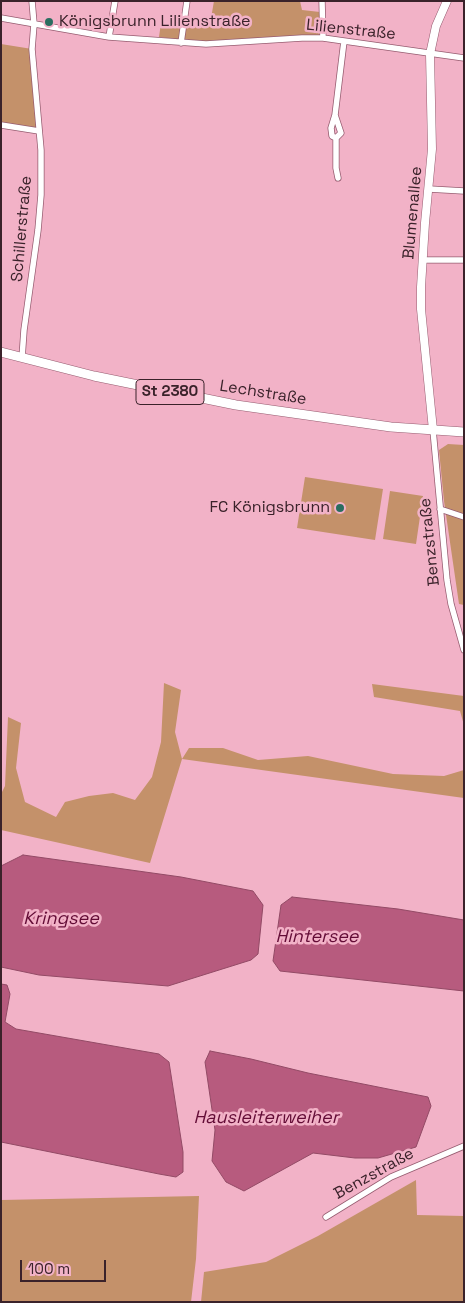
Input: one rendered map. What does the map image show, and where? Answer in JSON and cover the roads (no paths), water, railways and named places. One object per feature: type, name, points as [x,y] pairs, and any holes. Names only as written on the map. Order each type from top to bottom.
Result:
[{"type":"main road","name":"Lechstraße","points":[[1,352],[94,376],[236,405],[391,427],[464,432]]},
{"type":"street","name":"Schillerstraße","points":[[22,358],[41,195],[39,131],[32,49],[34,24],[32,1]]},
{"type":"street","points":[[109,37],[116,1]]},
{"type":"street","points":[[181,43],[187,1]]},
{"type":"street","points":[[322,1],[324,38]]},
{"type":"street","name":"Blumenallee","points":[[433,430],[421,309],[432,149],[430,54],[436,26],[447,1]]},
{"type":"street","name":"Lilienstraße","points":[[1,18],[109,37],[206,44],[324,38],[464,58]]},
{"type":"street","points":[[338,178],[336,138],[332,136],[330,131],[335,115],[344,41]]},
{"type":"street","points":[[1,125],[39,131]]},
{"type":"street","points":[[429,189],[464,191]]},
{"type":"street","points":[[423,260],[464,260]]},
{"type":"street","name":"Benzstraße","points":[[433,430],[451,604],[464,650]]},
{"type":"street","points":[[440,510],[464,517]]},
{"type":"street","name":"Benzstraße","points":[[326,1217],[391,1176],[464,1146]]},
{"type":"water","name":"Kringsee","points":[[23,855],[181,877],[253,891],[263,905],[258,954],[251,960],[168,986],[39,975],[1,967],[1,866]]},
{"type":"water","name":"Hintersee","points":[[292,897],[398,909],[464,920],[464,991],[280,971],[273,961],[281,905]]},
{"type":"water","points":[[1,984],[7,985],[10,994],[5,1022],[16,1029],[159,1054],[169,1062],[183,1152],[183,1172],[176,1177],[1,1142]]},
{"type":"water","name":"Hausleiterweiher","points":[[210,1051],[428,1097],[431,1106],[416,1147],[378,1158],[355,1158],[313,1153],[244,1191],[226,1182],[212,1161],[215,1130],[205,1062]]},
{"type":"place","name":"Königsbrunn Lilienstraße","points":[[49,22]]},
{"type":"place","name":"FC Königsbrunn","points":[[340,508]]}]
